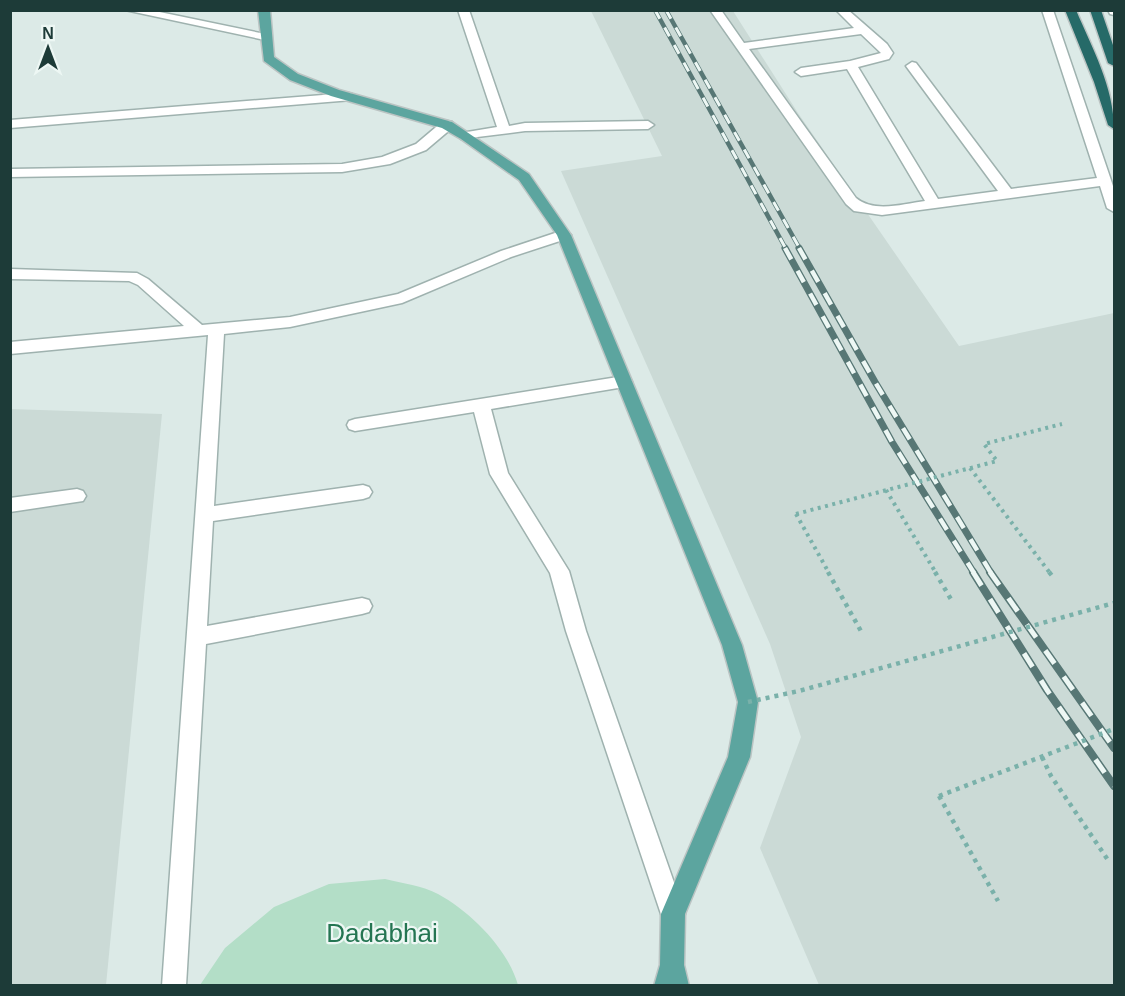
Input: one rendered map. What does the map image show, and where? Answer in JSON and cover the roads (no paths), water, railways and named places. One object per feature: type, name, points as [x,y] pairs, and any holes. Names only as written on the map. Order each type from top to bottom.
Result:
[{"type":"highway","points":[[1070,10],[1100,82],[1114,125]]},
{"type":"highway","points":[[1095,10],[1114,63]]},
{"type":"main road","points":[[264,10],[268,58],[294,77],[348,97],[447,126],[466,136],[524,177],[564,235],[732,645],[748,702],[739,757],[673,915],[672,979]]},
{"type":"street","points":[[129,10],[265,37]]},
{"type":"street","points":[[463,10],[504,130]]},
{"type":"street","points":[[715,10],[850,201],[859,208],[882,210],[1007,194],[1110,189]]},
{"type":"street","points":[[801,72],[880,59],[887,53],[841,10]]},
{"type":"street","points":[[1047,10],[1110,189],[1114,208]]},
{"type":"street","points":[[741,47],[864,30]]},
{"type":"street","points":[[850,64],[933,203]]},
{"type":"street","points":[[912,66],[1007,194]]},
{"type":"street","points":[[13,124],[348,97]]},
{"type":"street","points":[[466,136],[560,125],[648,125]]},
{"type":"street","points":[[10,173],[342,168],[385,161],[422,147],[447,126]]},
{"type":"street","points":[[10,348],[290,321],[402,298],[506,254],[564,235]]},
{"type":"street","points":[[10,273],[132,276],[207,329]]},
{"type":"street","points":[[174,986],[203,515],[207,329]]},
{"type":"street","points":[[355,425],[624,382]]},
{"type":"street","points":[[481,405],[499,474],[558,571],[576,631],[673,915]]},
{"type":"street","points":[[203,515],[363,492]]},
{"type":"street","points":[[10,505],[76,496]]},
{"type":"street","points":[[195,637],[362,606]]},
{"type":"railway","points":[[655,10],[786,249]]},
{"type":"railway","points":[[666,10],[800,249]]},
{"type":"railway","points":[[785,248],[892,442],[974,573]]},
{"type":"railway","points":[[799,248],[875,382],[991,573]]},
{"type":"railway","points":[[973,572],[1047,690],[1114,786]]},
{"type":"railway","points":[[990,572],[1114,748]]},
{"type":"park label","name":"Dadabhai","points":[[382,933]]}]
